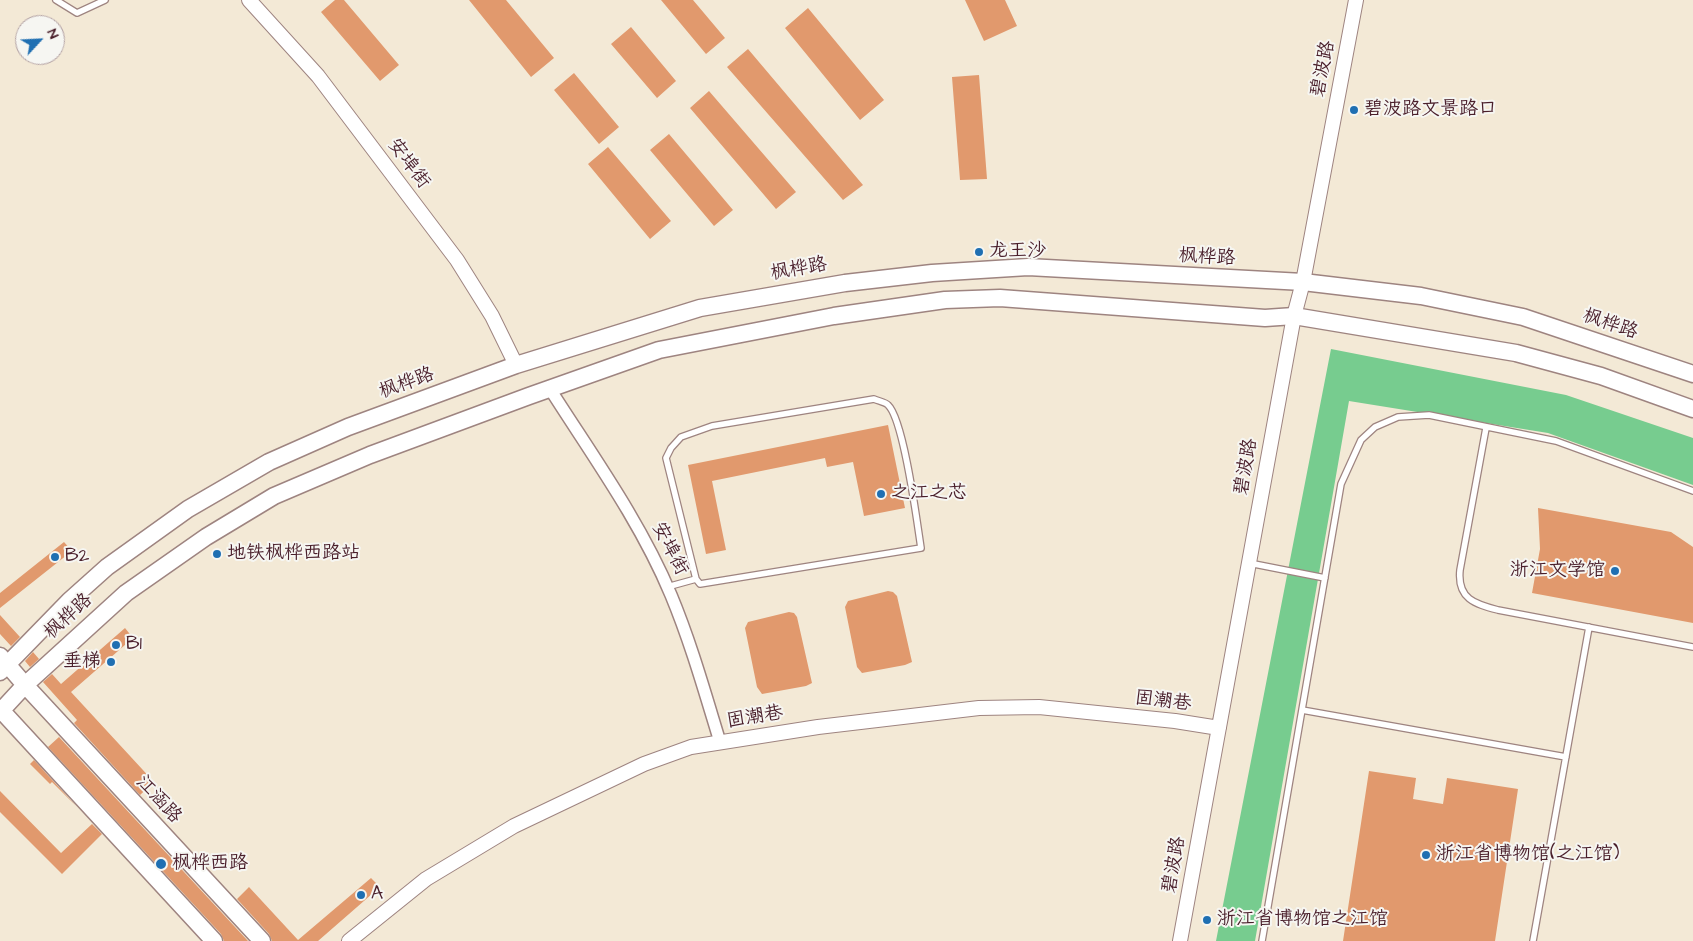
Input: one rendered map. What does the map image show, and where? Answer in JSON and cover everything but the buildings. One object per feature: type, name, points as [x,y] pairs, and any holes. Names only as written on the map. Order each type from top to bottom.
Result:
[{"type":"main road","name":"枫桦路","points":[[2,664],[108,567],[188,509],[269,462],[348,427],[516,364],[700,308],[845,283],[932,273],[1028,267],[1303,282],[1421,296],[1523,317],[1693,374]]},
{"type":"main road","name":"枫桦路","points":[[0,711],[126,592],[206,537],[274,496],[370,456],[550,388],[659,350],[834,316],[945,300],[1000,298],[1265,318],[1294,316],[1516,353],[1601,376],[1693,409]]},
{"type":"main road","name":"江涵路","points":[[2,664],[25,686],[262,941]]},
{"type":"main road","points":[[0,711],[214,941]]},
{"type":"street","name":"安埠街","points":[[249,0],[318,76],[457,260],[492,316],[516,364]]},
{"type":"street","name":"碧波路","points":[[1180,941],[1294,316],[1303,282],[1356,0]]},
{"type":"street","name":"安埠街","points":[[550,388],[642,537],[667,586],[688,640],[720,742]]},
{"type":"street","name":"固潮巷","points":[[349,941],[426,879],[514,826],[644,764],[692,747],[818,726],[979,708],[1039,707],[1175,721],[1219,728]]},
{"type":"lane","points":[[56,0],[78,13],[105,0]]},
{"type":"lane","points":[[874,399],[888,405],[896,418],[902,443],[922,548],[700,584],[696,579],[666,458],[671,448],[681,438],[712,426],[874,399]]},
{"type":"lane","points":[[1262,941],[1341,484],[1361,440],[1375,427],[1398,417],[1429,415],[1556,442],[1693,491]]},
{"type":"lane","points":[[1486,428],[1460,570],[1459,581],[1464,594],[1476,604],[1693,647]]},
{"type":"lane","points":[[1249,563],[1325,578]]},
{"type":"lane","points":[[667,586],[696,579]]},
{"type":"lane","points":[[1532,941],[1590,627]]},
{"type":"lane","points":[[1302,710],[1566,756]]},
{"type":"green space","points":[[1331,349],[1566,395],[1693,438],[1693,485],[1548,433],[1349,401],[1255,941],[1216,941]]},
{"type":"place","name":"碧波路文景路口","points":[[1354,110]]},
{"type":"place","name":"龙王沙","points":[[979,252]]},
{"type":"place","name":"之江之芯","points":[[881,494]]},
{"type":"place","name":"地铁枫桦西路站","points":[[217,554]]},
{"type":"place","name":"B2","points":[[55,557]]},
{"type":"place","name":"浙江文学馆","points":[[1615,571]]},
{"type":"place","name":"B1","points":[[116,645]]},
{"type":"place","name":"垂梯","points":[[111,662]]},
{"type":"place","name":"浙江省博物馆(之江馆)","points":[[1426,855]]},
{"type":"place","name":"枫桦西路","points":[[161,864]]},
{"type":"place","name":"A","points":[[361,895]]},
{"type":"place","name":"浙江省博物馆之江馆","points":[[1207,920]]}]
